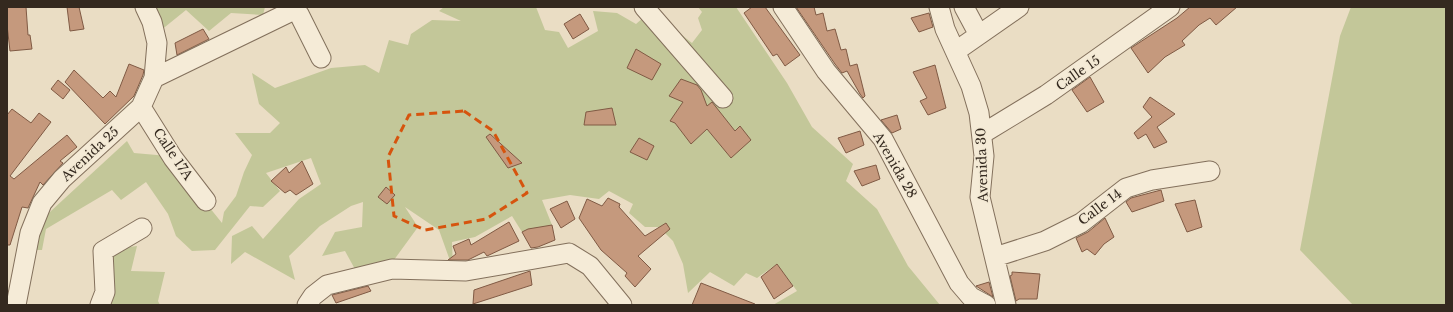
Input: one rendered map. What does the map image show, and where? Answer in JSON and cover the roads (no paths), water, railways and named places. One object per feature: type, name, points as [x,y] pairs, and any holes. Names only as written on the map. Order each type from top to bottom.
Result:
[{"type":"street","points":[[644,7],[724,98]]},
{"type":"street","name":"Avenida 28","points":[[783,7],[826,72],[883,139],[959,283],[971,297],[986,305]]},
{"type":"street","name":"Avenida 30","points":[[939,7],[945,29],[973,92],[979,113],[984,156],[980,197],[1006,305]]},
{"type":"street","points":[[964,7],[979,35]]},
{"type":"street","points":[[956,51],[1019,7]]},
{"type":"street","name":"Calle 15","points":[[982,134],[1046,95],[1170,7]]},
{"type":"street","name":"Avenida 25","points":[[16,305],[30,233],[42,204],[62,179],[141,107],[154,78],[157,43],[148,12]]},
{"type":"street","points":[[154,78],[290,12],[299,14],[321,58]]},
{"type":"street","name":"Calle 17A","points":[[141,107],[173,158],[206,201]]},
{"type":"street","name":"Calle 14","points":[[995,257],[1045,241],[1081,223],[1126,188],[1152,180],[1210,171]]},
{"type":"street","points":[[100,305],[105,292],[103,251],[142,228]]},
{"type":"street","points":[[307,305],[312,296],[327,285],[392,269],[466,271],[569,253],[590,266],[622,305]]}]
